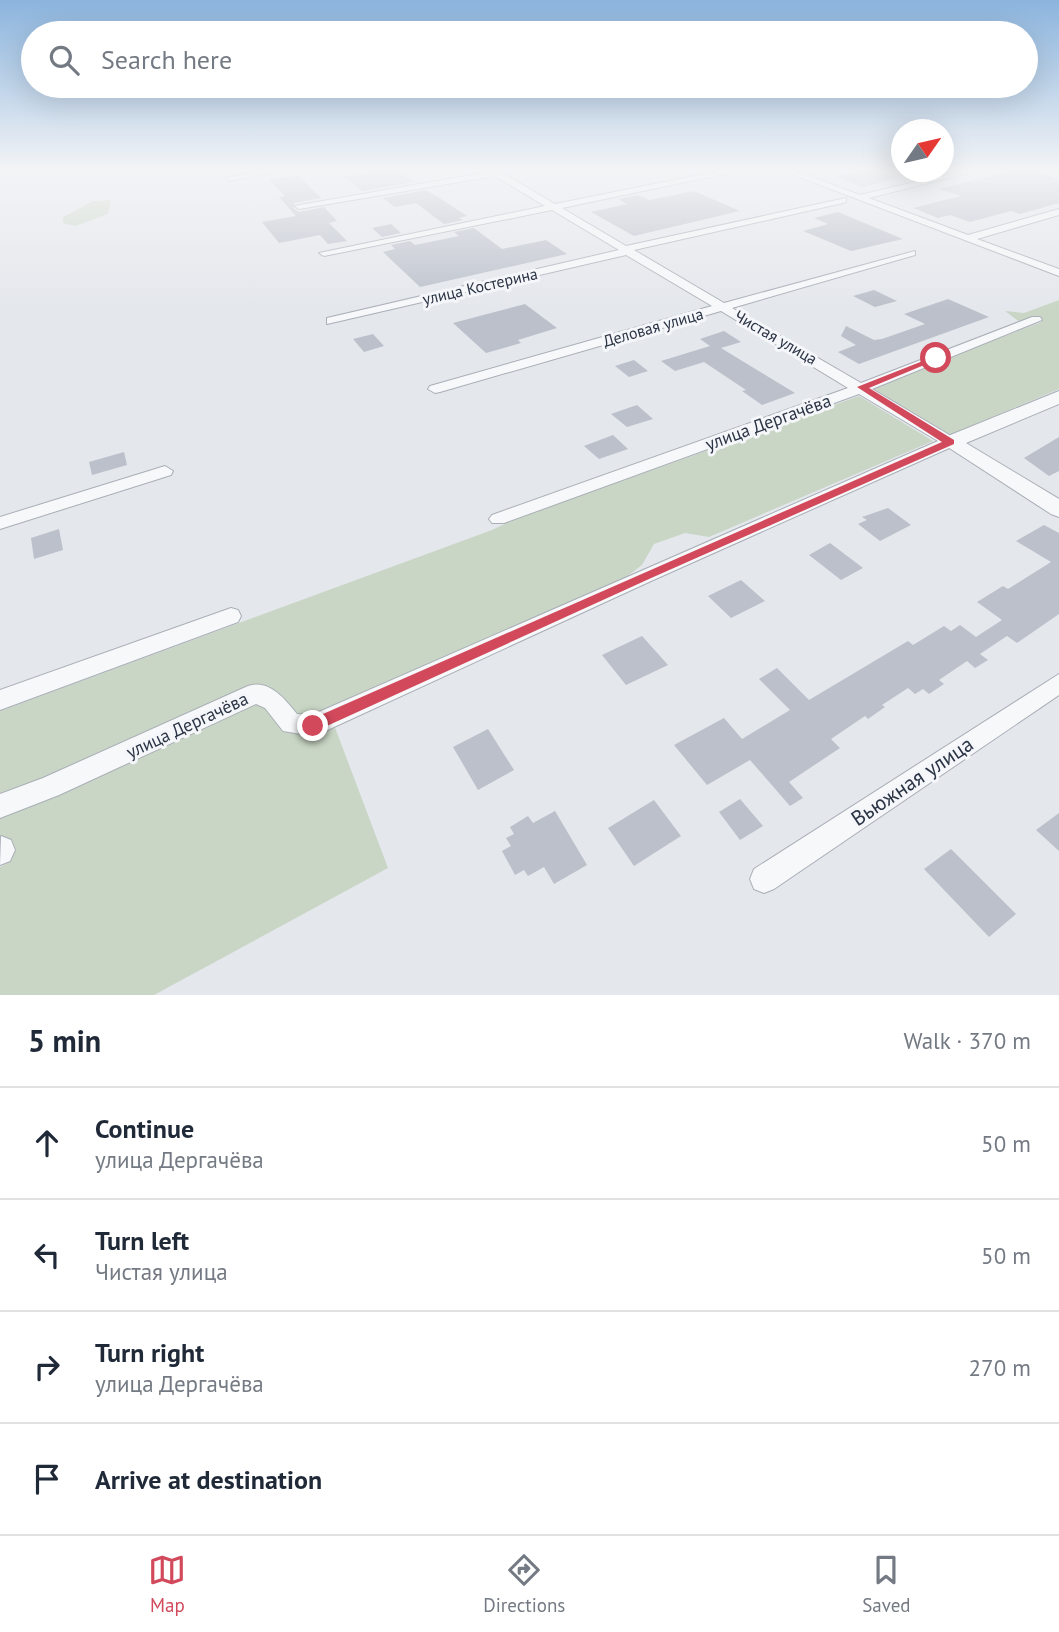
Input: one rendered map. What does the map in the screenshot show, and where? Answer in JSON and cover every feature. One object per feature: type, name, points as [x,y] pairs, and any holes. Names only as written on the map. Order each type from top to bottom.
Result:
[{"type":"street","points":[[324,253],[507,216]]},
{"type":"street","name":"Чистая улица","points":[[570,216],[862,387],[1059,509]]},
{"type":"street","name":"улица Костерина","points":[[331,321],[772,216]]},
{"type":"street","points":[[906,216],[1059,273]]},
{"type":"street","points":[[965,239],[1044,216]]},
{"type":"street","name":"Деловая улица","points":[[435,389],[911,253]]},
{"type":"street","name":"улица Дергачёва","points":[[498,519],[862,387],[1036,320]]},
{"type":"street","name":"улица Дергачёва","points":[[0,807],[50,788],[256,693],[273,701],[290,724],[313,726],[644,576],[1059,397]]},
{"type":"street","points":[[0,523],[165,471]]},
{"type":"street","points":[[0,700],[231,616]]},
{"type":"street","name":"Вьюжная улица","points":[[764,879],[1059,683]]},
{"type":"green space","points":[[101,216],[75,226],[63,223],[63,217]]},
{"type":"green space","points":[[1059,300],[1059,389],[952,434],[941,434],[871,392],[873,385],[1042,322],[1036,319],[1021,323],[1005,311],[1024,313]]},
{"type":"green space","points":[[859,396],[933,441],[709,537],[685,533],[654,544],[642,565],[621,581],[328,709],[388,868],[154,995],[0,995],[0,867],[9,862],[5,837],[0,839],[0,711],[492,530],[515,519]]},
{"type":"building","points":[[294,216],[333,216],[337,221],[329,223],[347,241],[328,244],[320,235],[279,243],[262,222]]},
{"type":"building","points":[[434,216],[465,216],[459,218],[463,220],[444,224]]},
{"type":"building","points":[[599,216],[717,216],[634,236]]},
{"type":"building","points":[[849,216],[903,239],[851,251],[803,231],[828,224],[814,218]]},
{"type":"building","points":[[954,216],[991,216],[970,222]]},
{"type":"building","points":[[391,224],[401,233],[382,237],[372,228]]},
{"type":"building","points":[[474,228],[502,249],[546,240],[567,254],[420,287],[383,252],[395,249],[391,245],[410,241],[415,245],[459,236],[454,232]]},
{"type":"building","points":[[874,290],[897,301],[875,307],[853,296]]},
{"type":"building","points":[[948,299],[989,317],[859,364],[838,352],[856,345],[841,336],[846,326],[874,340],[882,339],[925,324],[904,314]]},
{"type":"building","points":[[525,304],[557,328],[518,340],[521,343],[486,353],[453,323]]},
{"type":"building","points":[[724,331],[741,342],[721,348],[795,393],[762,405],[742,391],[746,390],[704,362],[675,371],[661,361],[710,346],[700,339]]},
{"type":"building","points":[[373,334],[384,346],[364,352],[353,339]]},
{"type":"building","points":[[634,360],[648,371],[629,377],[615,366]]},
{"type":"building","points":[[637,405],[653,419],[627,427],[611,414]]},
{"type":"building","points":[[613,435],[628,449],[599,459],[584,446]]},
{"type":"building","points":[[1059,437],[1059,471],[1049,476],[1024,458]]},
{"type":"building","points":[[124,452],[127,465],[92,475],[89,462]]},
{"type":"building","points":[[888,508],[911,525],[880,541],[858,524],[867,520],[862,517]]},
{"type":"building","points":[[1044,525],[1059,533],[1059,614],[1017,643],[1007,636],[980,654],[988,660],[975,668],[967,661],[939,680],[944,684],[929,694],[923,689],[915,694],[908,688],[882,705],[885,707],[868,719],[865,716],[831,739],[840,748],[789,782],[803,798],[790,806],[750,760],[707,785],[674,745],[724,718],[742,739],[790,710],[759,679],[777,668],[809,700],[908,641],[913,645],[944,626],[951,631],[960,625],[976,637],[1002,620],[977,602],[1003,586],[1008,589],[1051,562],[1016,541]]},
{"type":"building","points":[[59,529],[63,550],[34,559],[31,538]]},
{"type":"building","points":[[830,543],[863,568],[841,580],[809,555]]},
{"type":"building","points":[[741,580],[765,601],[731,618],[708,596]]},
{"type":"building","points":[[642,636],[668,665],[626,685],[602,655]]},
{"type":"building","points":[[488,729],[514,770],[478,790],[453,747]]},
{"type":"building","points":[[740,799],[763,826],[740,840],[719,812]]},
{"type":"building","points":[[654,800],[681,836],[634,866],[608,828]]},
{"type":"building","points":[[555,811],[587,865],[554,884],[544,867],[528,876],[524,870],[515,875],[502,851],[511,846],[506,838],[514,834],[510,827],[528,816],[533,823]]},
{"type":"building","points":[[1059,813],[1059,851],[1036,830]]},
{"type":"building","points":[[951,849],[1016,914],[989,937],[924,869]]},
{"type":"route","points":[[313,726],[644,576],[950,442],[862,387],[936,358]]}]
